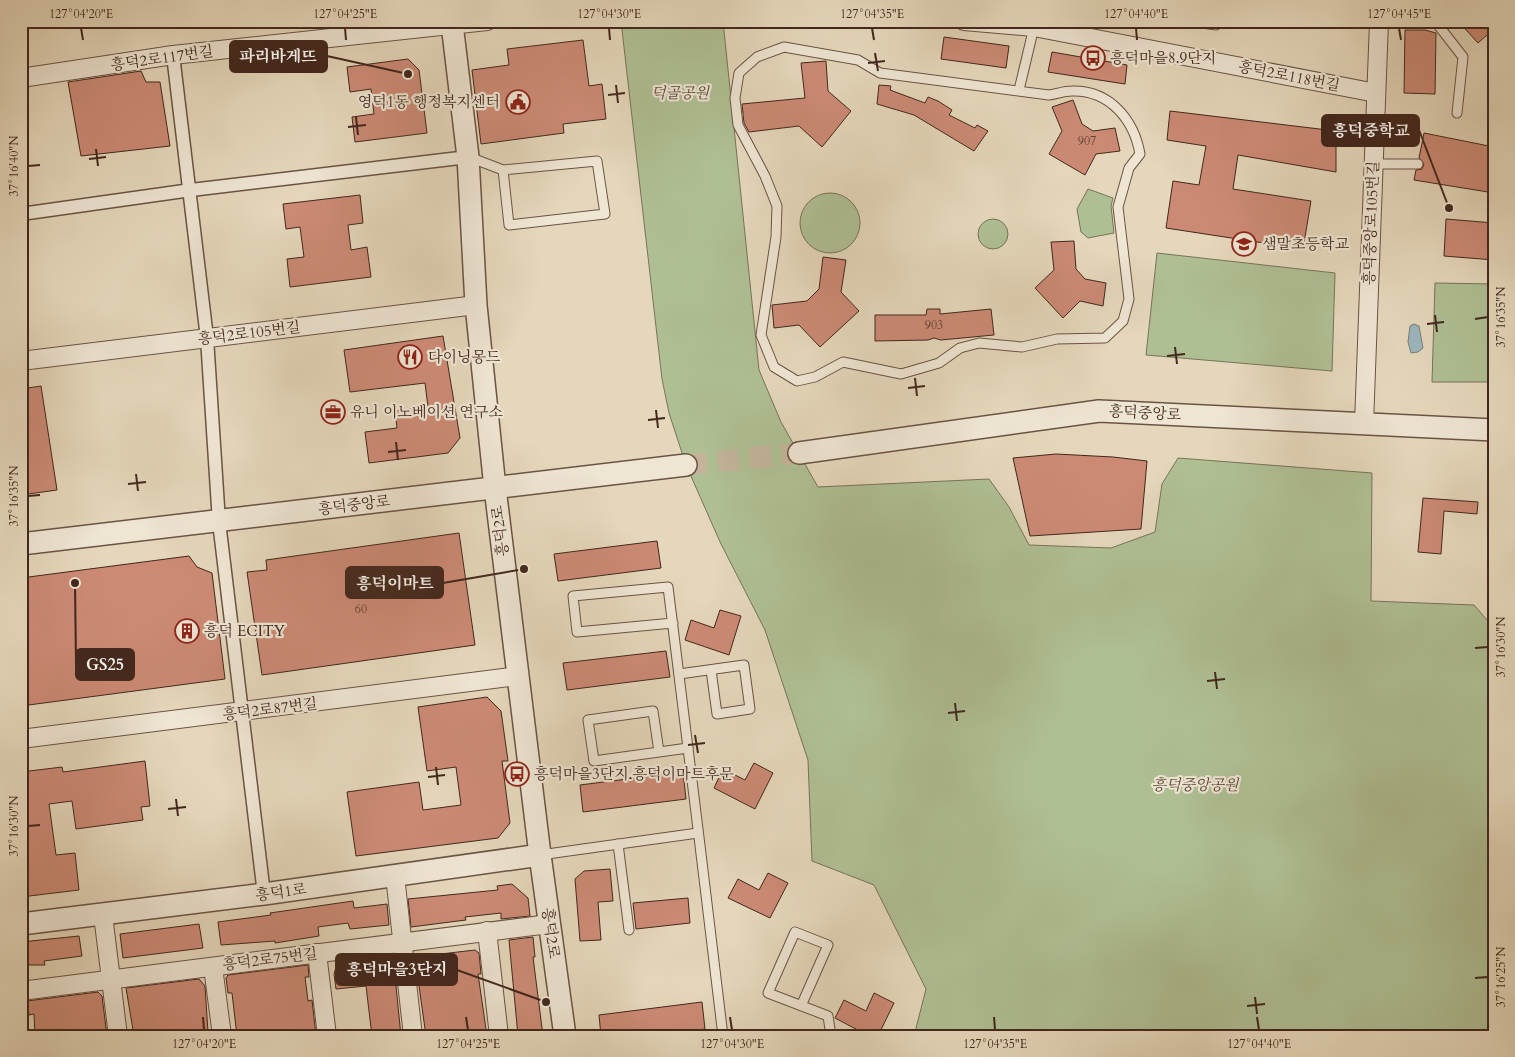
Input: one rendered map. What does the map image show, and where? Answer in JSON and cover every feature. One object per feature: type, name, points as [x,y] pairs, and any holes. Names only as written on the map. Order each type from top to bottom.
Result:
[{"type":"street","points":[[452,23],[487,21]]},
{"type":"street","name":"흥덕2로118번길","points":[[964,21],[1034,27],[1376,93]]},
{"type":"street","name":"흥덕중앙로105번길","points":[[1364,424],[1379,21]]},
{"type":"street","name":"흥덕2로117번길","points":[[21,78],[173,54],[452,23]]},
{"type":"street","name":"흥덕2로","points":[[452,23],[468,157],[476,305],[495,488],[540,855],[565,1036]]},
{"type":"street","points":[[173,54],[191,190],[207,338],[219,522],[264,894]]},
{"type":"street","points":[[21,214],[191,190],[468,157]]},
{"type":"street","name":"흥덕2로105번길","points":[[21,361],[476,305]]},
{"type":"street","name":"흥덕중앙로","points":[[799,453],[1100,411],[1494,430]]},
{"type":"street","name":"흥덕중앙로","points":[[21,544],[219,522],[686,465]]},
{"type":"street","name":"흥덕2로87번길","points":[[21,739],[242,713],[518,676]]},
{"type":"street","name":"흥덕1로","points":[[21,924],[264,894],[540,855]]},
{"type":"street","points":[[395,876],[413,1036]]},
{"type":"street","points":[[103,915],[118,1036]]},
{"type":"street","name":"흥덕2로75번길","points":[[21,992],[550,924]]},
{"type":"street","points":[[487,932],[500,1036]]},
{"type":"street","points":[[317,953],[327,1036]]},
{"type":"street","points":[[214,967],[222,1036]]},
{"type":"lane","points":[[1189,21],[1216,25]]},
{"type":"lane","points":[[1435,21],[1463,56],[1457,113]]},
{"type":"lane","points":[[1019,90],[1034,27]]},
{"type":"lane","points":[[784,47],[858,60],[880,74],[1019,90],[1049,95],[1073,91],[1102,97],[1122,112],[1137,136],[1140,154],[1129,168],[1118,207],[1129,298],[1123,321],[1105,338],[1057,339],[1022,347],[979,344],[960,348],[939,363],[901,374],[843,362],[815,377],[798,380],[774,367],[761,335],[776,237],[777,206],[765,176],[738,125],[735,98],[740,73],[757,57],[784,47]]},
{"type":"lane","points":[[468,157],[503,170],[597,161],[605,214],[509,224],[503,170]]},
{"type":"lane","points":[[1374,164],[1418,164]]},
{"type":"lane","points":[[673,623],[577,632],[573,596],[668,587],[673,623],[723,1036]]},
{"type":"lane","points":[[679,674],[744,665],[750,709],[717,714],[711,670]]},
{"type":"lane","points":[[659,752],[653,711],[588,720],[594,761],[688,748]]},
{"type":"lane","points":[[540,855],[698,833]]},
{"type":"lane","points":[[618,844],[629,930]]},
{"type":"lane","points":[[801,1006],[828,945],[795,932],[768,993],[801,1006],[828,1016],[831,1036]]},
{"type":"green space","name":"흥덕중앙공원","points":[[621,21],[723,21],[759,370],[781,422],[818,487],[989,479],[1009,507],[1029,545],[1111,548],[1155,532],[1162,484],[1178,458],[1372,473],[1371,601],[1474,605],[1494,628],[1494,1036],[914,1036],[926,989],[874,885],[812,861],[808,760],[765,630],[721,544],[686,465],[669,413],[662,379]]},
{"type":"green space","points":[[1088,189],[1113,198],[1111,206],[1114,233],[1088,238],[1081,232],[1077,209]]},
{"type":"green space","points":[[830,193],[846,198],[851,202],[855,207],[860,223],[855,239],[851,244],[846,248],[830,253],[814,248],[809,244],[805,239],[800,223],[805,207],[809,202],[814,198]]},
{"type":"green space","points":[[993,219],[1003,224],[1008,234],[1003,244],[993,249],[983,244],[978,234],[983,224]]},
{"type":"green space","points":[[1157,253],[1335,273],[1332,371],[1146,355]]},
{"type":"green space","points":[[1435,283],[1494,284],[1494,382],[1432,382]]},
{"type":"water","points":[[1414,324],[1419,326],[1423,348],[1418,352],[1411,353],[1408,342],[1410,326]]},
{"type":"building","points":[[1458,21],[1494,21],[1494,42],[1487,35],[1478,43]]},
{"type":"building","points":[[1405,30],[1425,30],[1436,33],[1435,94],[1404,93]]},
{"type":"building","points":[[944,37],[1009,46],[1006,68],[941,59]]},
{"type":"building","name":"영덕1동 행정복지센터","points":[[583,40],[589,86],[602,84],[606,119],[563,124],[564,133],[481,144],[472,70],[509,65],[507,49]]},
{"type":"building","points":[[1052,52],[1127,65],[1125,84],[1048,72]]},
{"type":"building","points":[[408,59],[419,70],[427,133],[355,142],[352,117],[374,114],[371,89],[350,92],[347,67]]},
{"type":"building","points":[[826,61],[828,91],[851,111],[822,147],[799,126],[749,132],[744,123],[742,104],[805,98],[801,63]]},
{"type":"building","points":[[141,71],[146,82],[160,82],[170,146],[81,156],[68,82]]},
{"type":"building","points":[[879,85],[891,86],[890,90],[925,103],[928,97],[938,101],[952,110],[949,115],[975,128],[977,125],[988,131],[974,151],[914,115],[877,104]]},
{"type":"building","points":[[1073,100],[1082,124],[1093,131],[1115,128],[1120,151],[1096,154],[1085,175],[1049,154],[1062,131],[1052,107]]},
{"type":"building","points":[[1170,111],[1336,131],[1336,172],[1238,155],[1233,189],[1311,201],[1303,249],[1166,228],[1173,181],[1199,185],[1206,146],[1167,140]]},
{"type":"building","points":[[1424,133],[1494,147],[1494,193],[1414,180],[1416,170],[1422,169],[1424,164],[1419,158]]},
{"type":"building","points":[[360,195],[363,223],[348,225],[351,250],[367,247],[371,277],[290,287],[287,259],[304,257],[300,227],[286,229],[283,204]]},
{"type":"building","points":[[1446,219],[1494,223],[1494,260],[1444,256]]},
{"type":"building","points":[[1074,241],[1076,269],[1085,279],[1106,283],[1103,306],[1080,301],[1063,318],[1035,288],[1054,270],[1051,242]]},
{"type":"building","points":[[823,257],[846,260],[841,292],[859,311],[820,347],[799,325],[774,328],[772,305],[807,301],[819,289]]},
{"type":"building","points":[[927,309],[940,309],[940,314],[991,309],[994,335],[941,340],[934,338],[928,340],[875,341],[875,315],[926,315]]},
{"type":"building","points":[[443,336],[460,438],[448,453],[369,463],[365,432],[397,428],[395,411],[428,407],[425,383],[350,392],[344,350]]},
{"type":"building","points":[[41,386],[57,490],[21,495],[21,389]]},
{"type":"building","points":[[1056,454],[1147,461],[1141,529],[1030,536],[1013,458]]},
{"type":"building","points":[[1423,498],[1478,502],[1477,514],[1444,511],[1441,554],[1418,552]]},
{"type":"building","points":[[459,533],[475,645],[262,675],[247,572],[267,570],[266,560]]},
{"type":"building","points":[[657,541],[661,568],[558,581],[554,554]]},
{"type":"building","name":"흥덕 ECITY","points":[[189,556],[197,567],[212,573],[225,679],[21,706],[21,578]]},
{"type":"building","points":[[720,610],[741,616],[729,655],[685,640],[691,620],[714,628]]},
{"type":"building","points":[[666,651],[670,677],[567,690],[563,663]]},
{"type":"building","points":[[487,697],[501,711],[508,761],[502,761],[510,823],[498,838],[356,856],[347,792],[419,782],[423,810],[461,805],[456,767],[427,771],[418,707]]},
{"type":"building","points":[[145,761],[150,806],[141,807],[143,820],[76,829],[72,801],[49,804],[56,855],[75,853],[79,890],[21,897],[21,772],[62,767],[63,772]]},
{"type":"building","points":[[754,763],[773,773],[755,809],[714,788],[723,769],[745,780]]},
{"type":"building","points":[[683,772],[686,799],[583,812],[580,785]]},
{"type":"building","points":[[610,869],[613,901],[598,902],[601,940],[580,941],[575,879],[584,871]]},
{"type":"building","points":[[768,873],[788,883],[770,918],[728,898],[738,879],[759,890]]},
{"type":"building","points":[[512,884],[528,898],[530,916],[501,919],[501,913],[465,917],[466,920],[411,927],[408,899],[498,890],[497,886]]},
{"type":"building","points":[[688,898],[690,923],[636,929],[633,903]]},
{"type":"building","points":[[353,901],[354,908],[387,904],[389,925],[350,929],[348,923],[318,927],[319,936],[275,943],[275,941],[221,945],[218,922]]},
{"type":"building","points":[[199,924],[203,948],[123,958],[120,934]]},
{"type":"building","points":[[79,936],[82,956],[44,961],[45,965],[21,965],[21,942]]},
{"type":"building","points":[[533,937],[535,957],[533,957],[543,1036],[518,1036],[509,940]]},
{"type":"building","points":[[475,950],[479,953],[481,974],[478,974],[487,1036],[426,1036],[415,957]]},
{"type":"building","points":[[393,956],[401,1036],[372,1036],[366,986],[336,989],[334,974],[336,967],[363,963],[363,958]]},
{"type":"building","points":[[308,965],[309,977],[305,977],[308,1001],[312,1000],[316,1036],[237,1036],[232,993],[228,993],[226,978],[228,975]]},
{"type":"building","points":[[199,979],[205,986],[208,1032],[174,1036],[134,1036],[126,988]]},
{"type":"building","points":[[98,992],[102,996],[107,1036],[35,1036],[34,1014],[29,1015],[27,1001]]},
{"type":"building","points":[[874,993],[894,1003],[878,1036],[869,1036],[835,1018],[844,1000],[866,1011]]},
{"type":"building","points":[[702,1002],[705,1029],[654,1036],[601,1036],[599,1015]]},
{"type":"tunnel","points":[[686,465],[799,453]]},
{"type":"place","name":"흥덕마을8.9단지","points":[[1093,58]]},
{"type":"place","name":"파리바게뜨","points":[[408,74]]},
{"type":"place","name":"영덕1동 행정복지센터","points":[[518,102]]},
{"type":"place","name":"흥덕중학교","points":[[1449,208]]},
{"type":"place","name":"샘말초등학교","points":[[1244,244]]},
{"type":"place","name":"다이닝몽드","points":[[410,357]]},
{"type":"place","name":"유니 이노베이션 연구소","points":[[333,412]]},
{"type":"place","name":"흥덕이마트","points":[[524,569]]},
{"type":"place","name":"GS25","points":[[75,583]]},
{"type":"place","name":"흥덕 ECITY","points":[[187,631]]},
{"type":"place","name":"흥덕마을3단지.흥덕이마트후문","points":[[517,774]]},
{"type":"place","name":"흥덕마을3단지","points":[[546,1002]]},
{"type":"park label","name":"덕골공원","points":[[680,93]]}]
